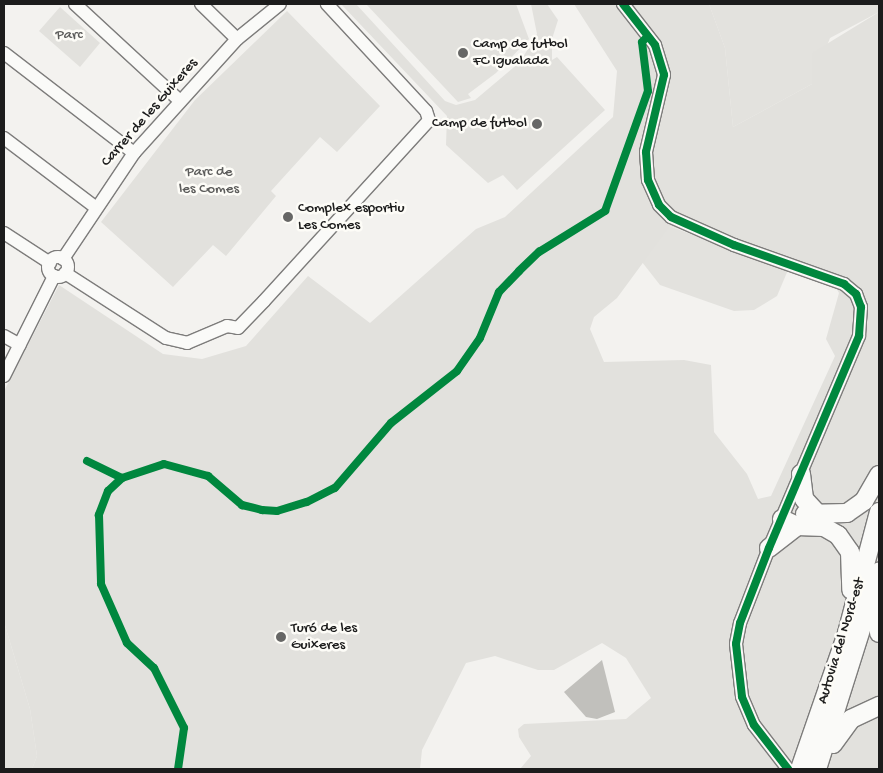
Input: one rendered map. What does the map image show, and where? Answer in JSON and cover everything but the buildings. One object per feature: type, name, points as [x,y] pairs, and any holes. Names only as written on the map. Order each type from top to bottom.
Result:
[{"type":"highway","points":[[801,474],[804,499],[818,514]]},
{"type":"highway","points":[[769,548],[789,522],[818,514],[838,516],[856,508],[879,475]]},
{"type":"highway","name":"Autovia del Nord-est","points":[[800,769],[847,633],[879,512]]},
{"type":"highway","points":[[789,522],[831,530],[850,552],[854,578],[847,633]]},
{"type":"highway","name":"Autovia del Nord-est","points":[[817,769],[879,572]]},
{"type":"highway","points":[[879,589],[879,633]]},
{"type":"highway","points":[[817,769],[846,724],[879,706]]},
{"type":"street","points":[[75,4],[179,100]]},
{"type":"street","points":[[201,4],[237,40]]},
{"type":"street","name":"Carrer de les Guixeres","points":[[63,258],[94,206],[134,153],[179,100],[237,40],[280,4]]},
{"type":"street","points":[[4,233],[50,262],[59,275],[166,338],[187,343],[209,336],[227,326],[238,328],[429,117],[327,4]]},
{"type":"street","points":[[622,4],[655,45],[664,75],[646,152],[648,180],[659,205],[671,217],[734,245],[844,284],[856,294],[861,307],[859,336],[801,474],[789,522]]},
{"type":"street","points":[[4,53],[134,153]]},
{"type":"street","points":[[4,138],[94,206]]},
{"type":"street","points":[[4,376],[59,275],[68,266],[63,258],[50,262]]},
{"type":"street","points":[[4,336],[20,345]]},
{"type":"street","points":[[769,548],[740,623],[737,674],[754,725],[784,765]]},
{"type":"shaded area","points":[[709,4],[879,4],[879,12],[830,38],[812,84],[733,127],[725,48]]},
{"type":"shaded area","points":[[669,226],[788,270],[777,296],[754,310],[734,311],[660,285],[642,262]]},
{"type":"shaded area","points":[[4,622],[30,709],[37,756],[32,769],[4,769]]},
{"type":"shaded area","points":[[602,660],[615,712],[597,719],[586,717],[564,692]]},
{"type":"green space","points":[[341,4],[356,4],[445,101],[456,105],[475,100],[520,62],[537,34],[531,4],[547,4],[558,20],[552,39],[552,60],[557,57],[605,110],[517,190],[503,175],[488,183],[446,145],[447,116]]},
{"type":"green space","name":"Camp de futbol FC Igualada","points":[[366,4],[516,4],[529,39],[496,73],[468,94],[471,98],[458,102]]},
{"type":"green space","points":[[574,4],[709,4],[725,48],[733,127],[812,84],[812,53],[879,12],[879,769],[520,769],[531,756],[519,737],[518,729],[524,724],[626,719],[651,698],[626,658],[602,643],[554,670],[538,670],[495,656],[466,663],[422,750],[420,769],[32,769],[37,756],[30,709],[4,622],[4,391],[59,285],[163,354],[202,359],[246,346],[308,276],[370,323],[476,229],[505,217],[613,117],[617,71]],"holes":[[[670,226],[834,284],[839,293],[826,339],[835,356],[771,496],[758,499],[747,474],[714,432],[711,365],[684,360],[604,362],[590,329],[594,317],[617,298]]]},
{"type":"green space","name":"Parc","points":[[60,7],[100,43],[80,67],[39,31]]},
{"type":"green space","name":"Parc de les Comes","points":[[287,11],[380,106],[337,152],[320,137],[271,191],[276,196],[226,256],[213,245],[173,287],[101,222],[195,100]]},
{"type":"cycle path","points":[[623,4],[655,45],[664,75],[646,152],[648,180],[659,205],[671,217],[734,245],[844,284],[856,294],[861,307],[859,336],[769,548],[740,623],[736,644],[742,697],[754,725],[788,769]]},
{"type":"cycle path","points":[[87,461],[122,478],[164,464],[208,476],[242,505],[262,510],[277,511],[307,502],[335,488],[391,423],[457,371],[480,338],[499,292],[519,271],[539,252],[605,211],[648,91],[642,42],[648,36]]},
{"type":"cycle path","points":[[122,478],[108,491],[99,515],[101,584],[127,643],[154,668],[184,728],[178,769]]},
{"type":"place","name":"Camp de futbol FC Igualada","points":[[463,53]]},
{"type":"place","name":"Camp de futbol","points":[[537,124]]},
{"type":"place","name":"Complex esportiu Les Comes","points":[[288,217]]},
{"type":"place","name":"Turó de les Guixeres","points":[[281,637]]}]
